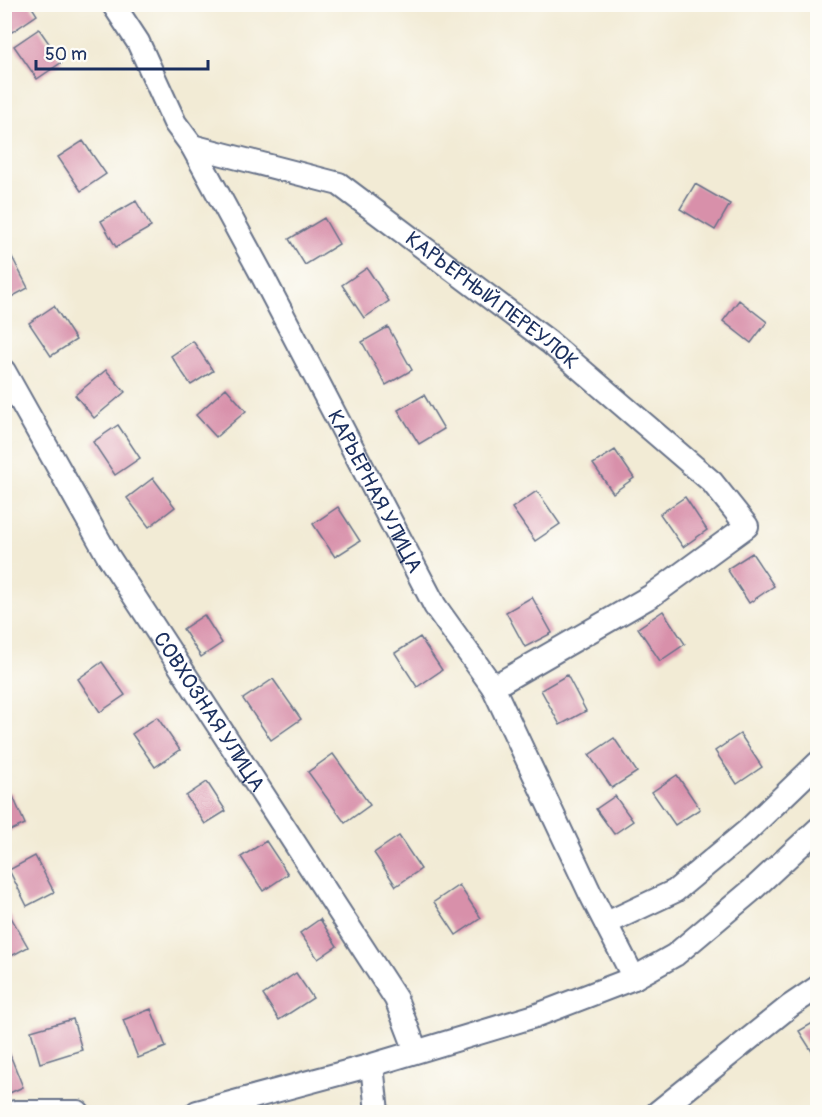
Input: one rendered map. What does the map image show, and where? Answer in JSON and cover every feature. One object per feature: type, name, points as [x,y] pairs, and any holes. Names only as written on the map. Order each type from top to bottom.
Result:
[{"type":"street","name":"КАРЬЕРНАЯ УЛИЦА","points":[[113,4],[138,42],[175,123],[192,146],[266,283],[435,606],[493,687],[590,893],[634,978]]},
{"type":"street","name":"КАРЬЕРНЫЙ ПЕРЕУЛОК","points":[[192,146],[339,184],[549,342],[712,482],[747,526],[651,596],[493,687]]},
{"type":"street","name":"СОВХОЗНАЯ УЛИЦА","points":[[4,371],[108,556],[396,999],[416,1051]]},
{"type":"street","points":[[607,923],[675,891],[747,831],[818,763]]},
{"type":"street","points":[[196,1113],[372,1065],[535,1016],[634,978],[675,955],[751,891],[818,829]]},
{"type":"street","points":[[658,1113],[790,1006],[818,987]]},
{"type":"street","points":[[372,1065],[377,1113]]},
{"type":"street","points":[[15,1113],[78,1113]]},
{"type":"building","points":[[4,4],[30,4],[37,15],[12,32],[4,21]]},
{"type":"building","points":[[39,29],[62,62],[37,79],[14,46]]},
{"type":"building","points":[[83,141],[106,174],[81,191],[58,157]]},
{"type":"building","points":[[695,184],[730,204],[715,230],[680,209]]},
{"type":"building","points":[[136,201],[151,227],[116,247],[101,221]]},
{"type":"building","points":[[324,218],[339,244],[305,265],[289,239]]},
{"type":"building","points":[[10,253],[28,288],[4,301],[4,256]]},
{"type":"building","points":[[367,268],[389,301],[364,318],[342,285]]},
{"type":"building","points":[[739,300],[767,322],[751,343],[723,321]]},
{"type":"building","points":[[54,306],[76,340],[51,356],[29,323]]},
{"type":"building","points":[[388,327],[412,370],[386,385],[362,342]]},
{"type":"building","points":[[193,341],[213,371],[191,385],[171,356]]},
{"type":"building","points":[[106,370],[125,392],[94,418],[75,395]]},
{"type":"building","points":[[226,388],[246,411],[216,437],[196,415]]},
{"type":"building","points":[[424,395],[444,429],[419,444],[398,410]]},
{"type":"building","points":[[118,425],[140,458],[115,475],[93,442]]},
{"type":"building","points":[[615,450],[634,478],[613,493],[593,464]]},
{"type":"building","points":[[153,478],[175,507],[149,527],[127,498]]},
{"type":"building","points":[[537,491],[560,524],[535,541],[512,508]]},
{"type":"building","points":[[685,497],[707,530],[683,547],[660,514]]},
{"type":"building","points":[[338,507],[360,541],[335,557],[313,524]]},
{"type":"building","points":[[752,553],[774,586],[749,603],[727,569]]},
{"type":"building","points":[[532,597],[552,633],[525,647],[506,612]]},
{"type":"building","points":[[663,611],[685,644],[660,661],[638,628]]},
{"type":"building","points":[[204,615],[222,643],[201,657],[183,629]]},
{"type":"building","points":[[420,637],[442,670],[417,687],[395,653]]},
{"type":"building","points":[[102,662],[125,695],[100,712],[78,679]]},
{"type":"building","points":[[567,675],[586,711],[560,725],[541,690]]},
{"type":"building","points":[[273,679],[301,719],[271,740],[243,699]]},
{"type":"building","points":[[157,717],[180,750],[155,767],[132,734]]},
{"type":"building","points":[[740,734],[762,767],[737,784],[715,751]]},
{"type":"building","points":[[614,738],[637,772],[612,788],[589,755]]},
{"type":"building","points":[[333,754],[370,805],[345,823],[308,772]]},
{"type":"building","points":[[677,775],[700,809],[675,825],[652,792]]},
{"type":"building","points":[[207,782],[226,811],[205,824],[186,796]]},
{"type":"building","points":[[11,792],[25,824],[5,833],[5,794]]},
{"type":"building","points":[[615,796],[633,821],[614,834],[596,809]]},
{"type":"building","points":[[399,836],[421,869],[396,886],[374,853]]},
{"type":"building","points":[[266,841],[288,874],[263,891],[241,857]]},
{"type":"building","points":[[35,856],[54,892],[27,906],[9,870]]},
{"type":"building","points":[[459,885],[481,918],[456,935],[434,902]]},
{"type":"building","points":[[8,912],[28,947],[4,960],[4,914]]},
{"type":"building","points":[[320,919],[337,946],[318,959],[300,933]]},
{"type":"building","points":[[296,973],[313,998],[279,1020],[263,995]]},
{"type":"building","points":[[151,1009],[166,1047],[138,1058],[123,1020]]},
{"type":"building","points":[[73,1019],[82,1050],[40,1063],[31,1031]]},
{"type":"building","points":[[818,1020],[818,1061],[799,1031]]},
{"type":"building","points":[[8,1050],[23,1087],[5,1095],[5,1051]]}]
